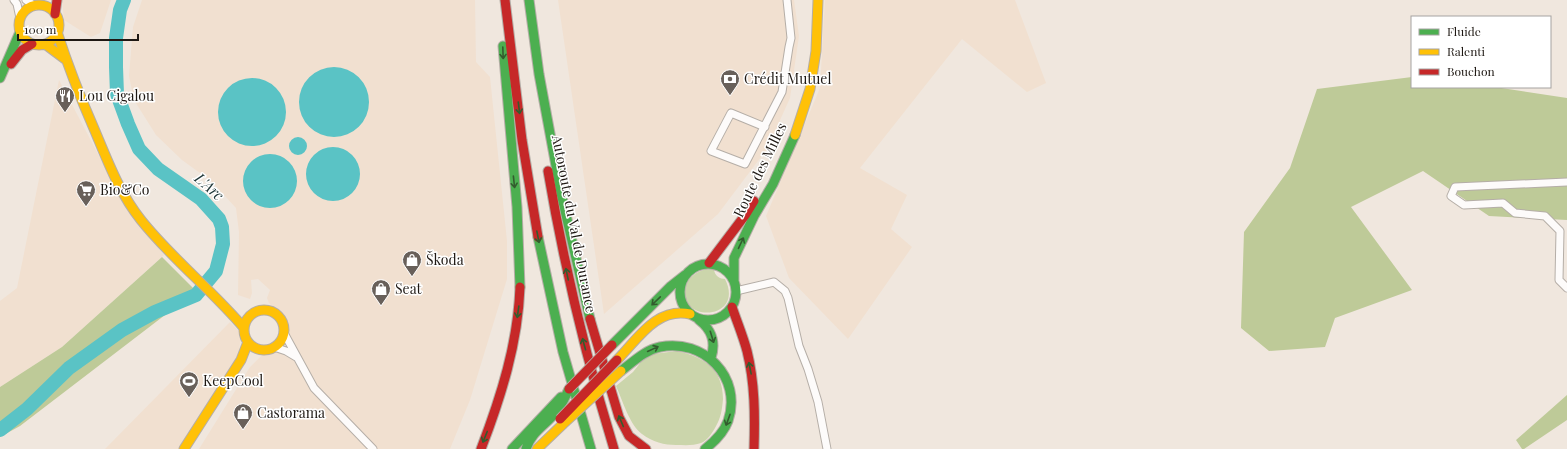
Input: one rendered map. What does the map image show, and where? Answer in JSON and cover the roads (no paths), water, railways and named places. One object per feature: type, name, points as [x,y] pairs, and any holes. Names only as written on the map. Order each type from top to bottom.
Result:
[{"type":"main road","points":[[57,0],[55,14],[58,26],[57,32],[65,59],[123,193],[142,221],[182,265],[227,308],[244,328]]},
{"type":"main road","points":[[480,449],[499,402],[508,367],[520,294],[520,254],[505,90],[501,0]]},
{"type":"main road","points":[[505,0],[532,201],[557,331],[568,374],[591,449]]},
{"type":"main road","points":[[529,0],[540,74],[561,193],[594,335],[619,417],[629,436],[646,449]]},
{"type":"main road","name":"Autoroute du Val de Durance","points":[[529,0],[538,104],[556,221],[575,312],[614,449]]},
{"type":"main road","name":"Route des Milles","points":[[709,263],[746,214],[765,182],[786,140],[804,88],[811,54],[812,12],[810,0]]},
{"type":"main road","name":"Route des Milles","points":[[734,280],[734,258],[794,138],[810,89],[816,51],[818,0]]},
{"type":"main road","points":[[32,44],[25,39],[20,32],[20,18],[24,12],[35,6],[47,3],[55,14]]},
{"type":"main road","points":[[0,78],[20,32]]},
{"type":"main road","points":[[0,78],[22,50],[32,44],[44,44],[50,41],[57,32]]},
{"type":"main road","points":[[44,44],[65,59]]},
{"type":"main road","points":[[537,449],[558,415],[569,389],[671,286],[696,266],[709,263],[724,268],[730,274],[734,280],[736,291],[735,300],[732,307],[726,314],[718,319],[700,320]]},
{"type":"main road","points":[[685,275],[681,282],[679,291],[682,304],[690,314],[708,327],[712,336],[714,347],[711,358]]},
{"type":"main road","points":[[732,307],[747,351],[751,375],[754,416],[754,449]]},
{"type":"main road","points":[[227,308],[242,314],[252,314],[263,310],[273,312],[282,321],[284,333],[278,344],[270,349],[260,350],[241,360]]},
{"type":"main road","points":[[526,449],[526,445],[533,436],[558,415],[660,318],[671,313],[690,314]]},
{"type":"main road","points":[[252,314],[248,318],[244,328],[244,333],[248,342],[260,350]]},
{"type":"main road","points":[[184,449],[241,360],[248,342]]},
{"type":"main road","points":[[512,449],[640,356],[658,347],[666,345],[681,345],[691,347],[711,358],[719,366],[726,377],[730,388],[732,401],[730,414],[725,428],[705,449]]},
{"type":"main road","points":[[530,449],[558,415]]},
{"type":"street","points":[[14,0],[20,18]]},
{"type":"street","points":[[26,0],[35,6]]},
{"type":"street","points":[[765,127],[731,113],[711,151],[745,164],[765,127],[782,92],[788,47],[792,38],[787,0]]},
{"type":"street","points":[[1567,182],[1455,186],[1451,196],[1464,205],[1503,203],[1515,213],[1545,216],[1560,231],[1559,280],[1567,288]]},
{"type":"street","points":[[736,291],[774,282],[785,290],[799,346],[818,402],[827,449]]},
{"type":"street","points":[[284,333],[306,375],[321,397],[373,449]]},
{"type":"street","points":[[274,347],[297,357]]},
{"type":"water","points":[[334,67],[353,73],[363,83],[369,102],[363,121],[353,131],[334,137],[315,131],[305,121],[299,102],[305,83],[315,73]]},
{"type":"water","points":[[245,78],[259,78],[271,83],[281,93],[286,105],[286,119],[281,131],[271,141],[259,146],[245,146],[233,141],[223,131],[218,119],[218,105],[223,93],[233,83]]},
{"type":"water","points":[[298,137],[304,140],[307,146],[304,152],[298,155],[292,152],[289,146],[292,140]]},
{"type":"water","points":[[328,147],[338,147],[348,151],[356,159],[360,169],[360,179],[356,189],[348,197],[338,201],[328,201],[318,197],[310,189],[306,179],[306,169],[310,159],[318,151]]},
{"type":"water","points":[[265,154],[275,154],[285,158],[293,166],[297,176],[297,186],[293,196],[285,204],[275,208],[265,208],[255,204],[247,196],[243,186],[243,176],[247,166],[255,158]]},
{"type":"waterway","name":"L'Arc","points":[[0,430],[27,409],[69,368],[122,330],[155,312],[196,295],[216,271],[223,244],[222,227],[219,219],[201,199],[158,169],[139,149],[117,94],[116,38],[120,10],[124,0]]},
{"type":"place","name":"Crédit Mutuel","points":[[730,96]]},
{"type":"place","name":"Lou Cigalou","points":[[65,113]]},
{"type":"place","name":"Bio&Co","points":[[86,207]]},
{"type":"place","name":"Škoda","points":[[412,277]]},
{"type":"place","name":"Seat","points":[[381,306]]},
{"type":"place","name":"KeepCool","points":[[189,398]]},
{"type":"place","name":"Castorama","points":[[243,430]]}]
